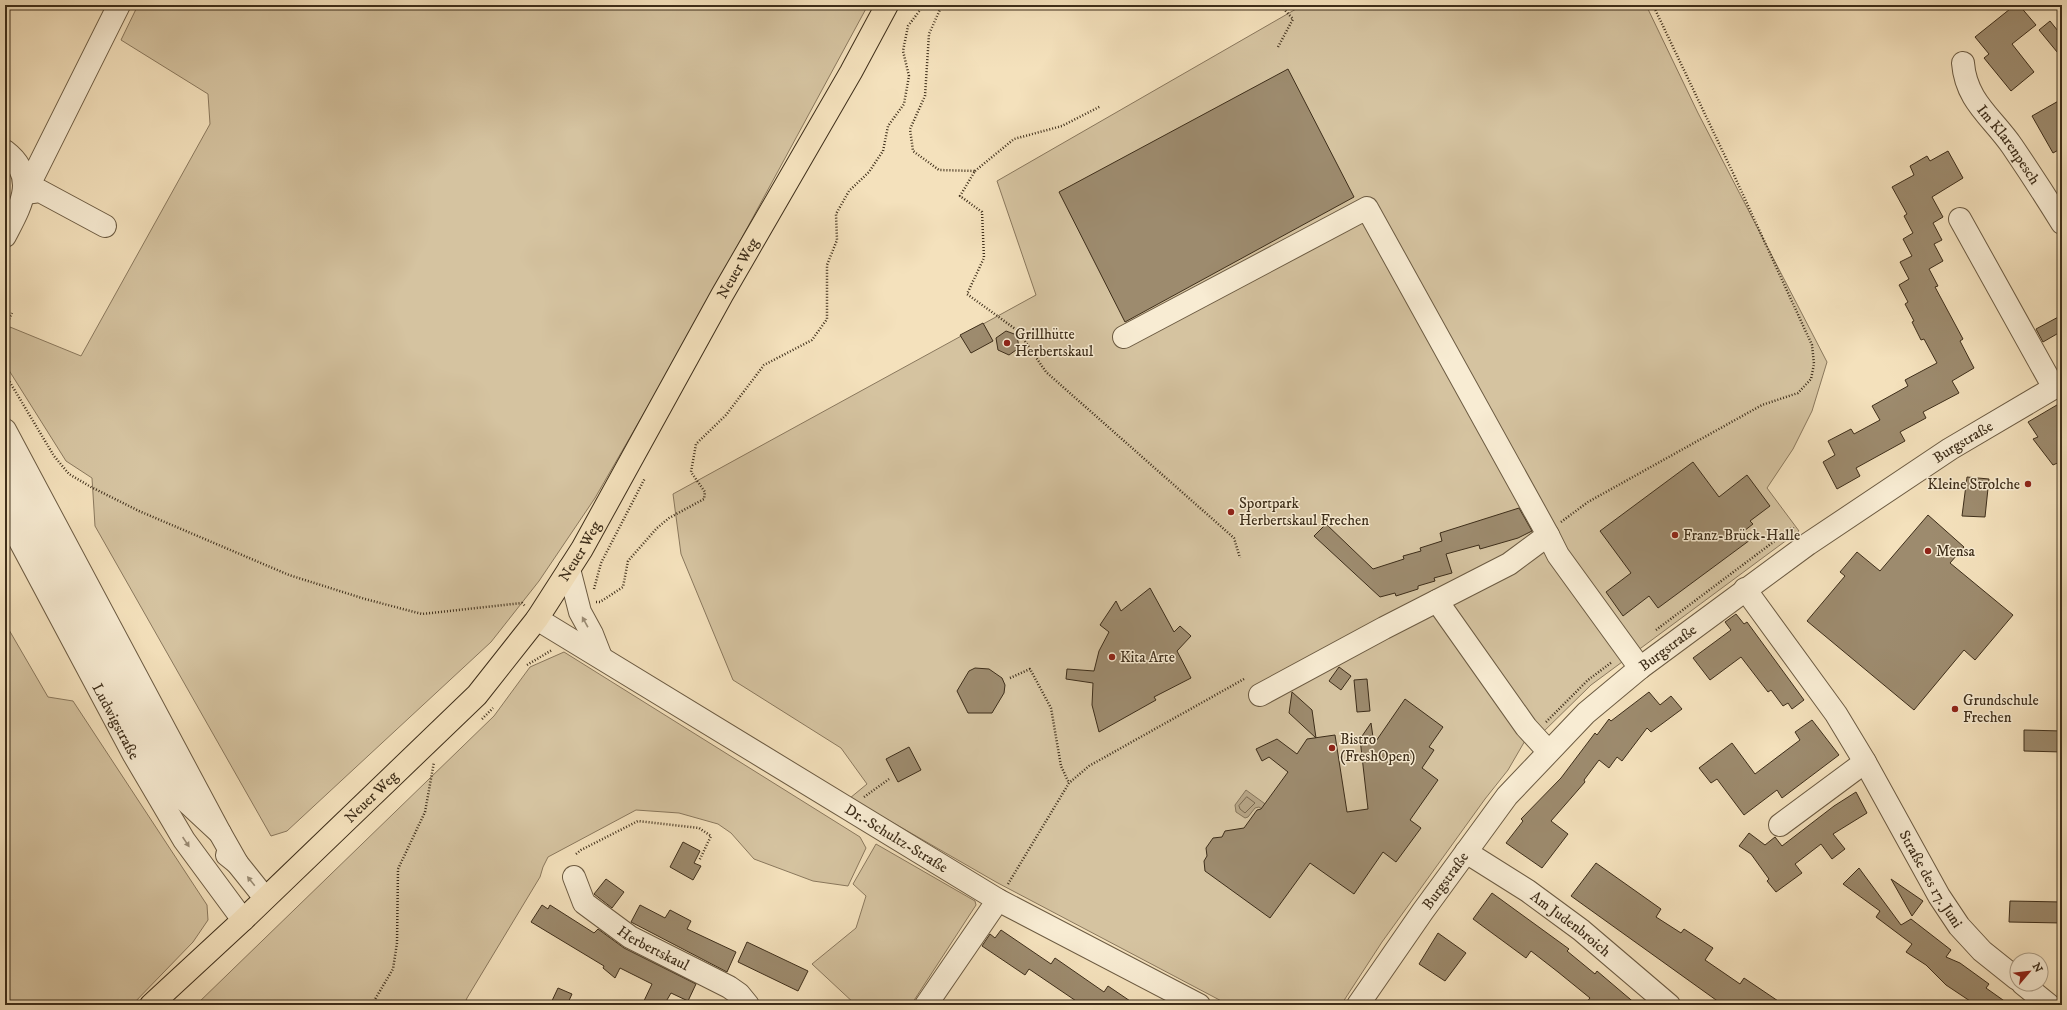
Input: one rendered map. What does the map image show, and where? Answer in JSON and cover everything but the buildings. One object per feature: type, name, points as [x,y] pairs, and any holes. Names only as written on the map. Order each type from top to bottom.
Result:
[{"type":"main road","name":"Neuer Weg","points":[[151,1005],[243,920],[477,695],[537,619],[569,569],[722,295],[851,72],[887,5]]},
{"type":"street","points":[[5,236],[119,5]]},
{"type":"street","name":"Im Klarenpesch","points":[[1963,63],[1964,78],[1970,93],[2011,144],[2062,224]]},
{"type":"street","points":[[5,151],[11,155],[21,170],[25,193]]},
{"type":"street","points":[[25,193],[40,191],[105,226]]},
{"type":"street","points":[[1124,336],[1366,208],[1558,555],[1640,668]]},
{"type":"street","points":[[1960,219],[2058,385]]},
{"type":"street","name":"Burgstraße","points":[[1358,1005],[1507,796],[1548,751],[1586,713],[1640,668],[1808,544],[1950,449],[2058,385]]},
{"type":"street","points":[[5,430],[237,863]]},
{"type":"street","points":[[5,448],[200,815]]},
{"type":"street","points":[[5,468],[169,795],[200,815],[220,833]]},
{"type":"street","points":[[5,489],[154,770],[169,795],[237,863],[265,898]]},
{"type":"street","name":"Ludwigstraße","points":[[5,513],[124,736],[169,795],[184,840],[243,920]]},
{"type":"street","points":[[1260,695],[1510,564],[1548,535]]},
{"type":"street","points":[[569,569],[580,612],[592,634],[601,658]]},
{"type":"street","name":"Straße des 17. Juni","points":[[1745,590],[1836,714],[1865,762],[1939,896],[1959,926],[1982,951],[2009,973]]},
{"type":"street","points":[[1437,601],[1526,727],[1548,751]]},
{"type":"street","name":"Dr.-Schultz-Straße","points":[[537,619],[998,900],[1199,1005]]},
{"type":"street","points":[[1780,825],[1865,762]]},
{"type":"street","name":"Am Judenbroich","points":[[1466,852],[1528,891],[1581,930],[1669,1005]]},
{"type":"street","name":"Herbertskaul","points":[[574,877],[584,903],[630,938],[729,987],[739,994],[748,1005]]},
{"type":"street","points":[[926,1005],[998,900]]},
{"type":"street","points":[[2033,992],[2049,1005]]},
{"type":"path","points":[[593,603],[600,602],[623,587],[628,561],[657,528],[670,518],[704,499],[705,492],[691,472],[696,444],[726,415],[764,365],[812,340],[827,319],[827,265],[837,240],[836,214],[849,191],[869,172],[883,151],[888,126],[904,104],[908,76],[903,51],[908,26],[924,5]]},
{"type":"path","points":[[942,5],[929,34],[925,96],[910,129],[913,151],[939,170],[975,171]]},
{"type":"path","points":[[1278,47],[1293,19],[1280,5]]},
{"type":"path","points":[[1548,535],[1562,521],[1588,502],[1762,405],[1798,393],[1811,379],[1814,364],[1812,345],[1733,173],[1652,5]]},
{"type":"path","points":[[1101,106],[1062,126],[1014,140],[975,171],[960,196],[982,212],[984,258],[967,294],[1018,331],[1046,372],[1234,538],[1240,558]]},
{"type":"path","points":[[5,327],[12,313]]},
{"type":"path","points":[[5,374],[54,456],[69,474],[91,487],[140,511],[289,575],[365,600],[422,614],[522,603],[537,619]]},
{"type":"path","points":[[1010,678],[1030,669],[1051,708],[1061,766],[1069,783]]},
{"type":"path","points":[[998,900],[1069,783],[1089,766],[1244,679]]},
{"type":"path","points":[[369,1005],[374,1001],[393,969],[397,944],[398,869],[425,812],[435,759]]},
{"type":"path","points":[[852,811],[865,795],[889,779]]},
{"type":"path","points":[[576,854],[638,821],[699,828],[709,833],[711,836],[699,860]]},
{"type":"shaded area","points":[[138,5],[868,5],[693,328],[595,498],[539,581],[491,642],[287,831],[271,836],[95,526],[92,478],[66,461],[5,364],[5,345],[10,327],[81,356],[210,124],[208,94],[121,40]]},
{"type":"shaded area","name":"Sportpark Herbertskaul Frechen","points":[[1303,5],[1646,5],[1698,113],[1827,362],[1812,411],[1793,449],[1767,488],[1799,531],[1591,685],[1539,736],[1526,739],[1508,770],[1485,799],[1382,942],[1341,1005],[1229,1005],[996,882],[850,798],[867,784],[841,748],[733,680],[681,554],[673,494],[1036,295],[997,181]]},
{"type":"shaded area","points":[[5,623],[48,697],[73,701],[207,905],[208,920],[193,942],[132,1005],[5,1005]]},
{"type":"shaded area","points":[[564,652],[860,837],[866,848],[848,886],[813,881],[754,859],[731,833],[718,824],[679,813],[636,810],[548,857],[540,877],[464,1005],[196,1005],[494,716],[530,667]]},
{"type":"shaded area","points":[[876,844],[975,901],[976,905],[911,1005],[856,1005],[812,964],[856,928],[866,896],[853,884]]},
{"type":"water","points":[[1246,790],[1268,806],[1265,811],[1259,807],[1255,808],[1248,817],[1245,818],[1236,812],[1235,805]]},
{"type":"place","name":"Grillhütte Herbertskaul","points":[[1007,343]]},
{"type":"place","name":"Kleine Strolche","points":[[2028,484]]},
{"type":"place","name":"Sportpark Herbertskaul Frechen","points":[[1231,512]]},
{"type":"place","name":"Franz-Brück-Halle","points":[[1675,535]]},
{"type":"place","name":"Mensa","points":[[1928,551]]},
{"type":"place","name":"Kita Arte","points":[[1112,657]]},
{"type":"place","name":"Grundschule Frechen","points":[[1955,709]]},
{"type":"place","name":"Bistro (FreshOpen)","points":[[1332,748]]}]
